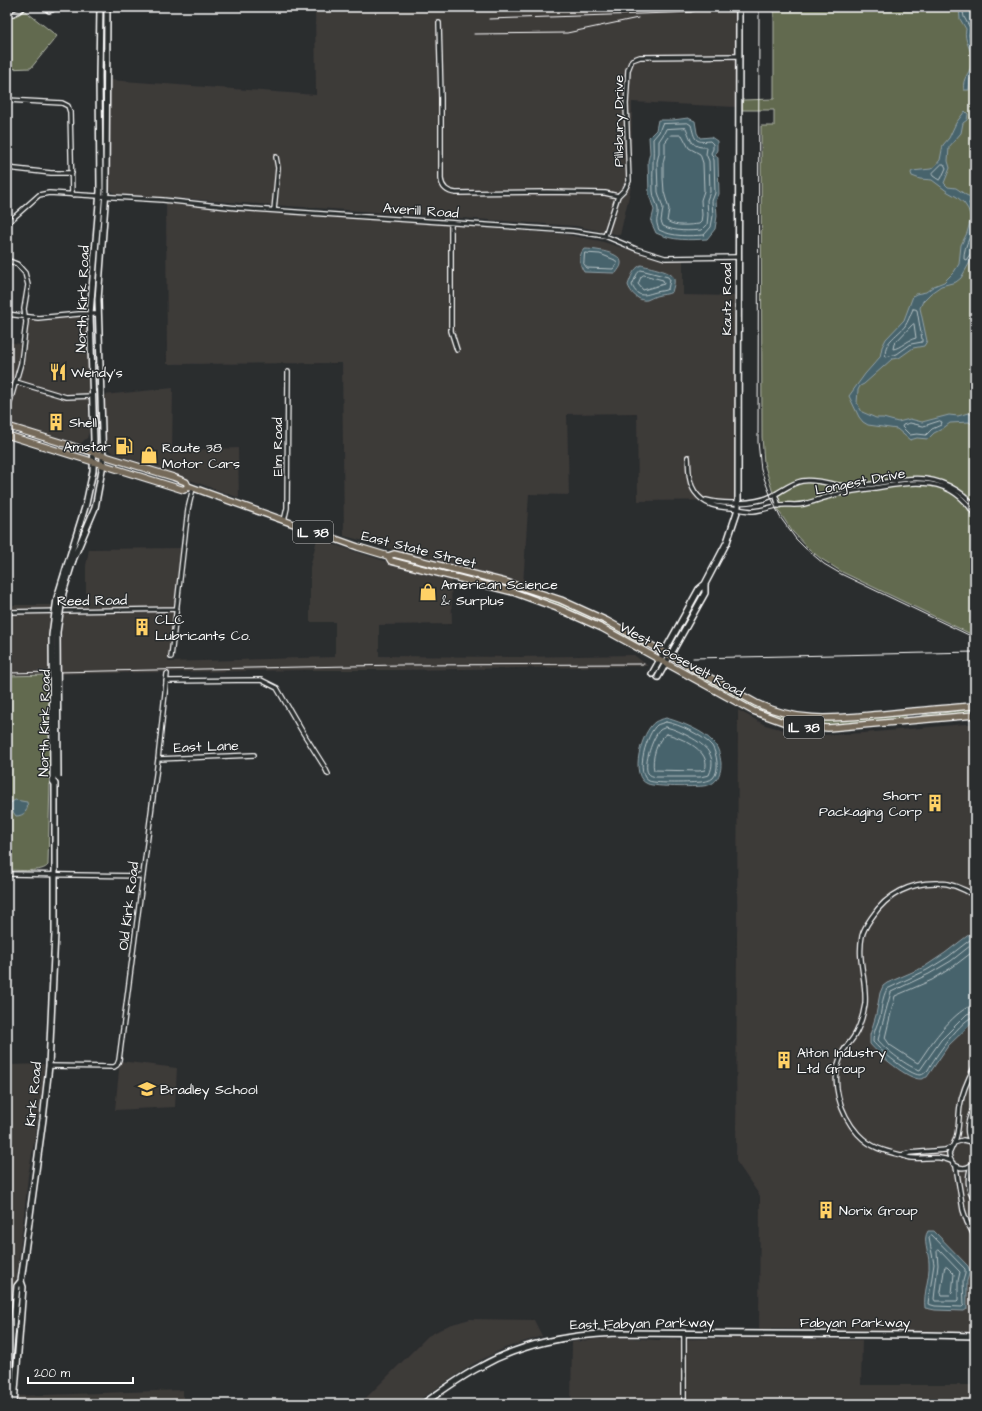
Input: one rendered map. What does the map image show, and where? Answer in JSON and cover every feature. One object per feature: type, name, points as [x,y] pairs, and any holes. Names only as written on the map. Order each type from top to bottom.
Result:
[{"type":"main road","name":"East State Street","points":[[7,426],[186,482],[190,487],[336,540],[388,556],[394,554],[500,581],[549,596],[595,615],[664,652]]},
{"type":"main road","name":"East State Street","points":[[7,435],[184,490],[190,487]]},
{"type":"main road","name":"West Roosevelt Road","points":[[388,556],[391,561],[513,592],[546,604],[598,626],[760,715],[782,722],[801,726],[836,727],[975,715]]},
{"type":"main road","name":"West Roosevelt Road","points":[[664,652],[763,706],[783,714],[798,717],[828,719],[975,706]]},
{"type":"street","points":[[7,17],[24,7]]},
{"type":"street","points":[[44,7],[49,11],[54,7]]},
{"type":"street","name":"North Kirk Road","points":[[55,784],[58,781],[55,777],[57,632],[63,593],[92,478],[93,461],[90,314],[99,197],[100,7]]},
{"type":"street","name":"North Kirk Road","points":[[71,559],[94,508],[103,464],[98,314],[99,280],[106,197],[107,7]]},
{"type":"street","name":"Kautz Road","points":[[652,674],[699,589],[705,584],[727,542],[738,509],[739,7]]},
{"type":"street","points":[[439,23],[441,98],[440,179],[445,189],[456,193],[561,192],[605,193],[618,196]]},
{"type":"street","name":"Pillsbury Drive","points":[[605,236],[618,196],[625,189],[629,181],[626,104],[628,70],[632,60],[640,57],[739,56]]},
{"type":"street","points":[[7,100],[62,103],[68,106],[70,112],[72,195]]},
{"type":"street","points":[[274,210],[278,168],[276,157]]},
{"type":"street","points":[[7,168],[51,173],[72,173]]},
{"type":"street","name":"Averill Road","points":[[7,222],[39,195],[50,193],[163,200],[274,210],[573,231],[605,236],[665,258],[738,257]]},
{"type":"street","points":[[452,223],[451,331],[456,350]]},
{"type":"street","points":[[7,260],[17,264],[25,273],[28,285],[24,309],[26,322],[21,362],[7,412]]},
{"type":"street","points":[[7,314],[39,318],[72,314],[98,314]]},
{"type":"street","name":"Elm Road","points":[[284,521],[287,508],[288,372]]},
{"type":"street","points":[[16,382],[66,397],[92,396]]},
{"type":"street","points":[[688,457],[689,475],[692,485],[696,493],[703,500]]},
{"type":"street","name":"Longest Drive","points":[[703,500],[718,503],[738,503],[764,499],[802,481],[821,481],[849,487],[907,478],[924,478],[938,481],[957,490],[975,507]]},
{"type":"street","name":"Longest Drive","points":[[703,500],[710,506],[718,508],[754,510],[805,504],[839,494],[907,482],[920,482],[937,485],[953,492],[964,501],[975,515]]},
{"type":"street","points":[[171,657],[190,487]]},
{"type":"street","points":[[775,494],[779,506]]},
{"type":"street","name":"Kautz Road","points":[[658,677],[705,593],[705,584]]},
{"type":"street","name":"Reed Road","points":[[7,612],[177,609]]},
{"type":"street","name":"Old Kirk Road","points":[[49,1066],[114,1067],[117,1065],[158,759],[167,674]]},
{"type":"street","points":[[166,681],[261,680],[277,688],[328,774]]},
{"type":"street","name":"East Lane","points":[[158,759],[254,755]]},
{"type":"street","name":"Kirk Road","points":[[14,1404],[23,1287],[21,1281],[49,1066],[55,933],[55,784]]},
{"type":"street","points":[[7,874],[143,876]]},
{"type":"street","points":[[951,1161],[940,1157],[910,1159],[902,1155],[882,1151],[866,1142],[857,1133],[848,1120],[840,1102],[837,1085],[837,1072],[840,1056],[861,1021],[865,1005],[866,989],[860,959],[864,929],[877,909],[890,897],[908,887],[918,884],[939,883],[962,888],[975,896]]},
{"type":"street","points":[[975,1066],[969,1077],[962,1097],[957,1135],[949,1154],[951,1161],[956,1167],[963,1210],[967,1222],[975,1237]]},
{"type":"street","points":[[975,1105],[967,1128],[968,1137],[975,1148]]},
{"type":"street","points":[[954,1143],[963,1140],[971,1142]]},
{"type":"street","points":[[902,1155],[945,1150],[951,1147]]},
{"type":"street","points":[[975,1160],[968,1174],[968,1184],[975,1200]]},
{"type":"street","points":[[956,1167],[962,1168],[971,1166]]},
{"type":"street","points":[[7,1388],[18,1286],[21,1281]]},
{"type":"street","points":[[684,1333],[684,1404]]},
{"type":"street","name":"East Fabyan Parkway","points":[[423,1404],[479,1367],[510,1353],[539,1343],[568,1336],[588,1334],[735,1334]]},
{"type":"street","name":"Fabyan Parkway","points":[[735,1334],[975,1336]]},
{"type":"shaded area","points":[[315,7],[736,7],[736,107],[632,102],[631,187],[620,235],[576,226],[115,194],[111,191],[110,80],[316,95]]},
{"type":"shaded area","points":[[166,203],[563,234],[600,241],[663,260],[683,260],[683,295],[736,296],[737,500],[638,501],[637,413],[567,414],[569,495],[529,494],[523,585],[430,562],[368,542],[344,536],[342,363],[167,364]]},
{"type":"shaded area","points":[[77,317],[84,318],[88,324],[89,432],[87,438],[81,443],[74,442],[7,423],[7,342],[21,344],[23,319],[44,321]]},
{"type":"shaded area","points":[[173,388],[172,451],[238,448],[239,498],[113,453],[109,450],[107,445],[103,395]]},
{"type":"shaded area","points":[[317,539],[394,564],[451,579],[452,624],[379,625],[379,656],[518,657],[634,655],[648,666],[60,674],[59,637],[63,605],[86,604],[86,566],[89,549],[181,548],[176,607],[168,662],[335,657],[335,622],[310,622],[310,567]]},
{"type":"shaded area","points":[[7,605],[53,605],[49,641],[49,675],[7,676]]},
{"type":"shaded area","points":[[738,710],[765,725],[792,732],[821,735],[975,724],[975,1332],[759,1329],[760,1196],[736,1161]]},
{"type":"shaded area","name":"Bradley School","points":[[120,1061],[177,1068],[175,1107],[115,1110]]},
{"type":"shaded area","points":[[45,1064],[39,1115],[28,1176],[7,1363],[7,1065]]},
{"type":"shaded area","points":[[470,1319],[534,1320],[542,1336],[505,1348],[473,1364],[413,1404],[368,1404],[364,1400],[428,1336],[449,1325]]},
{"type":"shaded area","points":[[606,1338],[657,1340],[739,1338],[862,1340],[861,1385],[975,1385],[975,1404],[571,1404],[572,1342]]},
{"type":"shaded area","points":[[183,1390],[183,1404],[16,1404],[17,1396]]},
{"type":"green space","points":[[103,7],[105,7],[104,76],[101,76]]},
{"type":"green space","points":[[774,7],[975,7],[975,636],[842,572],[820,558],[792,531],[778,510],[764,463],[762,437],[761,126],[774,126],[774,110],[742,110],[742,100],[774,99]]},
{"type":"green space","points":[[24,10],[57,36],[31,68],[7,69],[7,19]]},
{"type":"green space","points":[[101,77],[104,77],[105,155],[101,117]]},
{"type":"green space","points":[[507,585],[544,597],[578,611],[646,645],[645,647],[595,621],[543,599],[507,588]]},
{"type":"green space","points":[[686,669],[764,709],[797,719],[828,721],[906,715],[906,718],[835,725],[793,722],[780,719],[752,708],[685,671]]},
{"type":"green space","points":[[49,675],[50,779],[48,865],[45,868],[35,870],[7,870],[7,676]]},
{"type":"green space","points":[[975,709],[975,712],[923,717],[923,715]]},
{"type":"green space","points":[[20,1290],[11,1402],[11,1365]]},
{"type":"water","points":[[959,7],[974,7],[975,76],[970,79],[969,90],[964,90],[963,86],[972,64],[972,56],[965,33],[966,29],[960,19]]},
{"type":"water","points":[[965,111],[968,114],[967,120],[963,123],[961,133],[949,147],[948,161],[950,168],[944,183],[948,187],[956,188],[975,199],[974,255],[961,278],[956,282],[941,286],[923,301],[920,308],[927,341],[924,346],[913,348],[899,358],[892,359],[860,386],[858,390],[857,403],[862,412],[876,418],[883,418],[898,422],[910,419],[922,422],[949,415],[958,416],[968,413],[975,416],[975,427],[969,422],[950,423],[934,433],[928,439],[917,438],[910,440],[897,429],[868,425],[863,422],[849,396],[880,357],[882,347],[886,339],[904,320],[913,296],[926,292],[934,286],[944,282],[954,272],[959,264],[961,245],[967,233],[971,218],[968,209],[957,197],[932,180],[920,179],[912,176],[911,173],[912,171],[931,169],[935,166],[940,160],[943,145],[949,138],[956,123]]},
{"type":"water","points":[[688,118],[695,121],[697,133],[700,138],[711,137],[717,141],[717,150],[715,154],[718,158],[719,194],[716,201],[717,216],[715,229],[707,239],[694,240],[662,236],[656,233],[651,222],[654,210],[649,194],[649,137],[656,130],[658,120]]},
{"type":"water","points":[[584,249],[607,252],[617,257],[621,264],[616,273],[584,272],[580,260]]},
{"type":"water","points":[[641,265],[654,268],[673,276],[674,282],[672,292],[647,300],[635,296],[628,285],[634,271]]},
{"type":"water","points":[[666,718],[698,731],[714,743],[719,753],[721,770],[714,782],[703,786],[683,787],[652,785],[642,780],[639,773],[638,764],[642,744],[650,727],[656,721]]},
{"type":"water","points":[[15,800],[27,802],[27,810],[24,814],[16,816],[10,808],[9,804]]},
{"type":"water","points":[[975,930],[975,1020],[948,1046],[927,1077],[921,1079],[915,1078],[901,1071],[886,1060],[870,1044],[870,1035],[876,1015],[880,993],[883,986],[887,983],[924,967]]},
{"type":"water","points":[[928,1231],[934,1231],[968,1266],[970,1271],[967,1281],[967,1309],[964,1311],[935,1310],[925,1308],[925,1297],[929,1274],[929,1259],[926,1242],[926,1235]]},
{"type":"waterway","points":[[7,801],[11,802]]},
{"type":"railway","points":[[489,19],[691,12],[706,7]]},
{"type":"railway","points":[[759,7],[758,442],[761,470],[780,517],[796,539],[824,564],[841,574],[975,638]]},
{"type":"railway","points":[[474,34],[567,33],[638,18]]},
{"type":"railway","points":[[693,658],[975,652]]},
{"type":"railway","points":[[7,673],[399,665],[644,664]]},
{"type":"place","name":"Wendy's","points":[[58,372]]},
{"type":"place","name":"Shell","points":[[56,422]]},
{"type":"place","name":"Amstar","points":[[124,446]]},
{"type":"place","name":"Route 38 Motor Cars","points":[[149,455]]},
{"type":"place","name":"American Science & Surplus","points":[[428,592]]},
{"type":"place","name":"CLC Lubricants Co.","points":[[142,627]]},
{"type":"place","name":"Shorr Packaging Corp","points":[[935,803]]},
{"type":"place","name":"Alton Industry Ltd Group","points":[[784,1060]]},
{"type":"place","name":"Bradley School","points":[[147,1089]]},
{"type":"place","name":"Norix Group","points":[[826,1210]]}]
